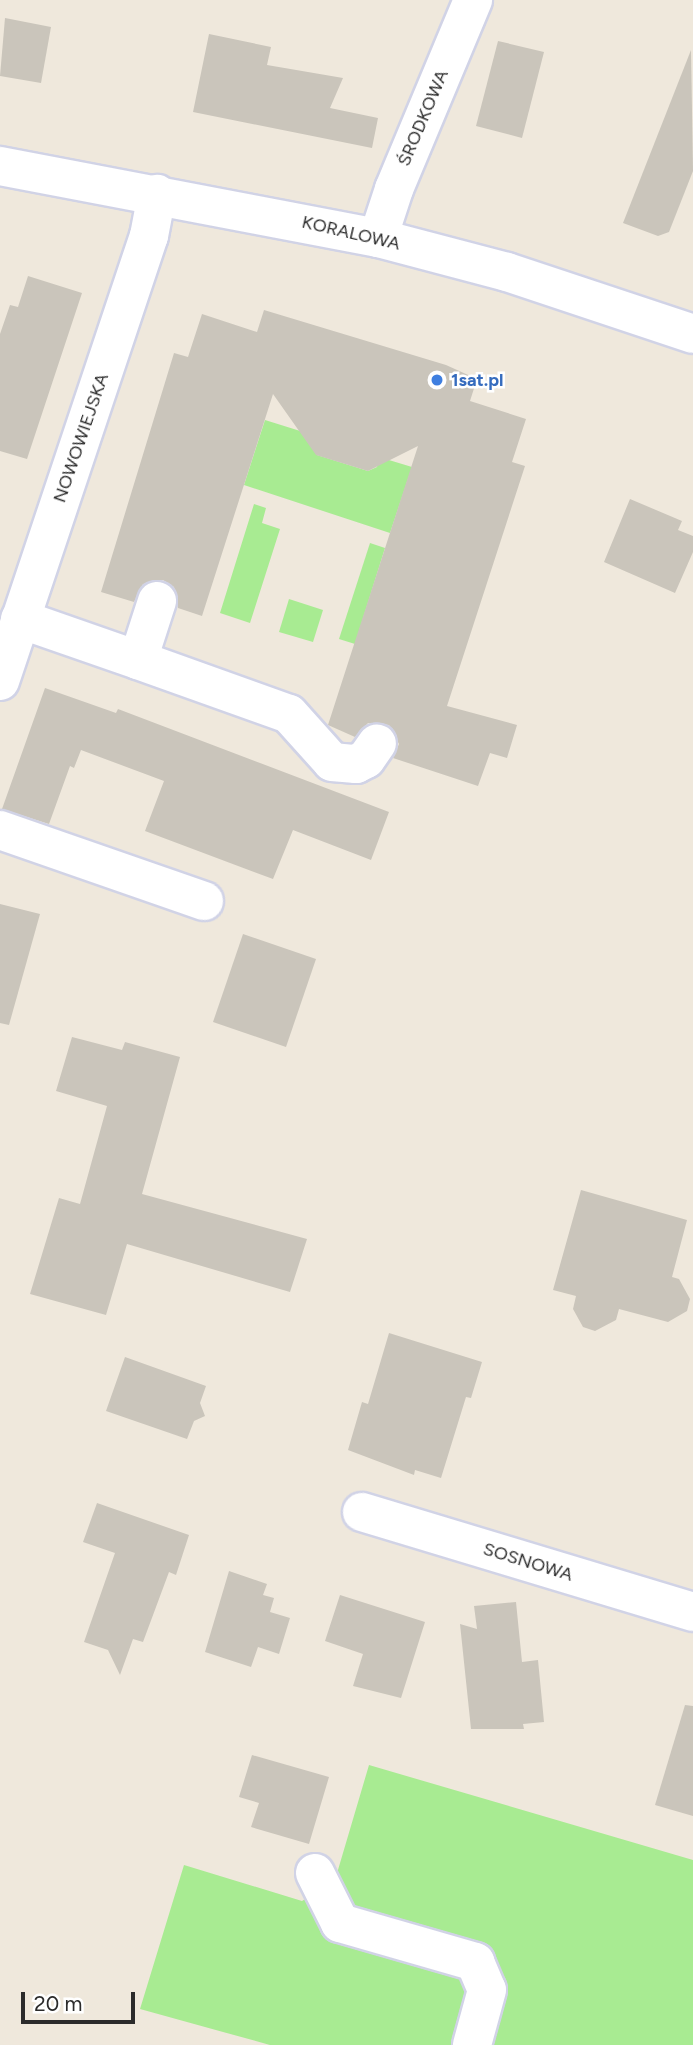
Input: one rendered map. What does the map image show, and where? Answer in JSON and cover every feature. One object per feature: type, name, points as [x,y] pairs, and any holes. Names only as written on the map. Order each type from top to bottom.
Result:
[{"type":"street","name":"ŚRODKOWA","points":[[378,238],[397,181],[473,0]]},
{"type":"street","name":"KORALOWA","points":[[0,166],[378,238],[507,272],[693,334]]},
{"type":"street","name":"NOWOWIEJSKA","points":[[0,681],[149,236],[157,194]]},
{"type":"street","points":[[138,660],[157,601]]},
{"type":"street","points":[[20,619],[289,714],[332,762],[356,764],[366,759],[377,743]]},
{"type":"street","points":[[0,830],[204,901]]},
{"type":"street","name":"SOSNOWA","points":[[362,1512],[693,1612]]},
{"type":"street","points":[[314,1873],[340,1923],[475,1962],[487,1990],[472,2045]]},
{"type":"green space","points":[[265,420],[313,435],[317,455],[368,471],[377,467],[379,457],[412,467],[390,533],[244,485]]},
{"type":"green space","points":[[254,504],[266,508],[262,523],[280,529],[250,623],[220,613]]},
{"type":"green space","points":[[370,543],[385,548],[355,644],[339,639]]},
{"type":"green space","points":[[289,599],[323,610],[313,642],[279,632]]},
{"type":"green space","points":[[369,1765],[693,1860],[693,2045],[270,2045],[140,2009],[184,1865],[302,1901],[335,1880]]},
{"type":"building","points":[[5,18],[51,27],[41,83],[0,76]]},
{"type":"building","points":[[209,34],[271,47],[267,65],[343,78],[330,108],[378,118],[372,148],[193,112]]},
{"type":"building","points":[[498,41],[544,52],[522,138],[476,126]]},
{"type":"building","points":[[691,50],[693,171],[669,232],[658,236],[623,223]]},
{"type":"building","points":[[28,276],[82,293],[27,459],[0,451],[0,334],[10,305],[18,307]]},
{"type":"building","points":[[264,310],[446,365],[477,379],[470,401],[526,419],[512,462],[525,466],[447,706],[517,725],[507,758],[490,753],[478,786],[393,758],[399,744],[389,725],[368,723],[355,737],[328,725],[418,446],[368,471],[316,455],[273,394],[202,616],[178,608],[174,587],[163,580],[143,584],[134,602],[101,592],[174,353],[188,357],[202,314],[257,332]]},
{"type":"building","points":[[630,499],[682,521],[678,530],[693,536],[693,552],[675,593],[604,562]]},
{"type":"building","points":[[45,688],[116,713],[118,709],[389,812],[371,860],[293,830],[273,879],[145,831],[164,781],[81,750],[74,768],[70,766],[49,824],[2,809]]},
{"type":"building","points":[[0,904],[40,914],[9,1025],[0,1023]]},
{"type":"building","points":[[243,934],[316,959],[286,1047],[213,1022]]},
{"type":"building","points":[[72,1037],[122,1050],[125,1042],[180,1057],[142,1194],[307,1239],[290,1292],[127,1244],[106,1315],[30,1294],[59,1198],[80,1204],[107,1106],[56,1091]]},
{"type":"building","points":[[581,1190],[687,1220],[672,1277],[679,1279],[690,1299],[687,1311],[668,1322],[619,1309],[616,1320],[595,1331],[583,1327],[573,1309],[576,1296],[553,1290]]},
{"type":"building","points":[[389,1333],[482,1362],[471,1398],[466,1397],[441,1478],[415,1470],[414,1475],[348,1450],[362,1402],[368,1404]]},
{"type":"building","points":[[125,1357],[206,1386],[200,1403],[205,1416],[194,1421],[187,1439],[106,1411]]},
{"type":"building","points":[[97,1503],[189,1535],[176,1575],[169,1572],[143,1642],[133,1639],[120,1675],[108,1650],[84,1642],[115,1553],[83,1542]]},
{"type":"building","points":[[229,1571],[267,1584],[263,1595],[274,1598],[270,1612],[290,1618],[279,1654],[258,1647],[251,1667],[205,1652]]},
{"type":"building","points":[[340,1595],[425,1622],[401,1698],[353,1686],[363,1654],[325,1641]]},
{"type":"building","points":[[516,1602],[522,1662],[538,1660],[544,1722],[523,1724],[524,1729],[471,1729],[460,1624],[477,1629],[474,1606]]},
{"type":"building","points":[[685,1705],[693,1706],[693,1816],[655,1805]]},
{"type":"building","points":[[252,1755],[329,1777],[309,1844],[251,1827],[259,1803],[239,1797]]},
{"type":"place","name":"1sat.pl","points":[[437,380]]}]
